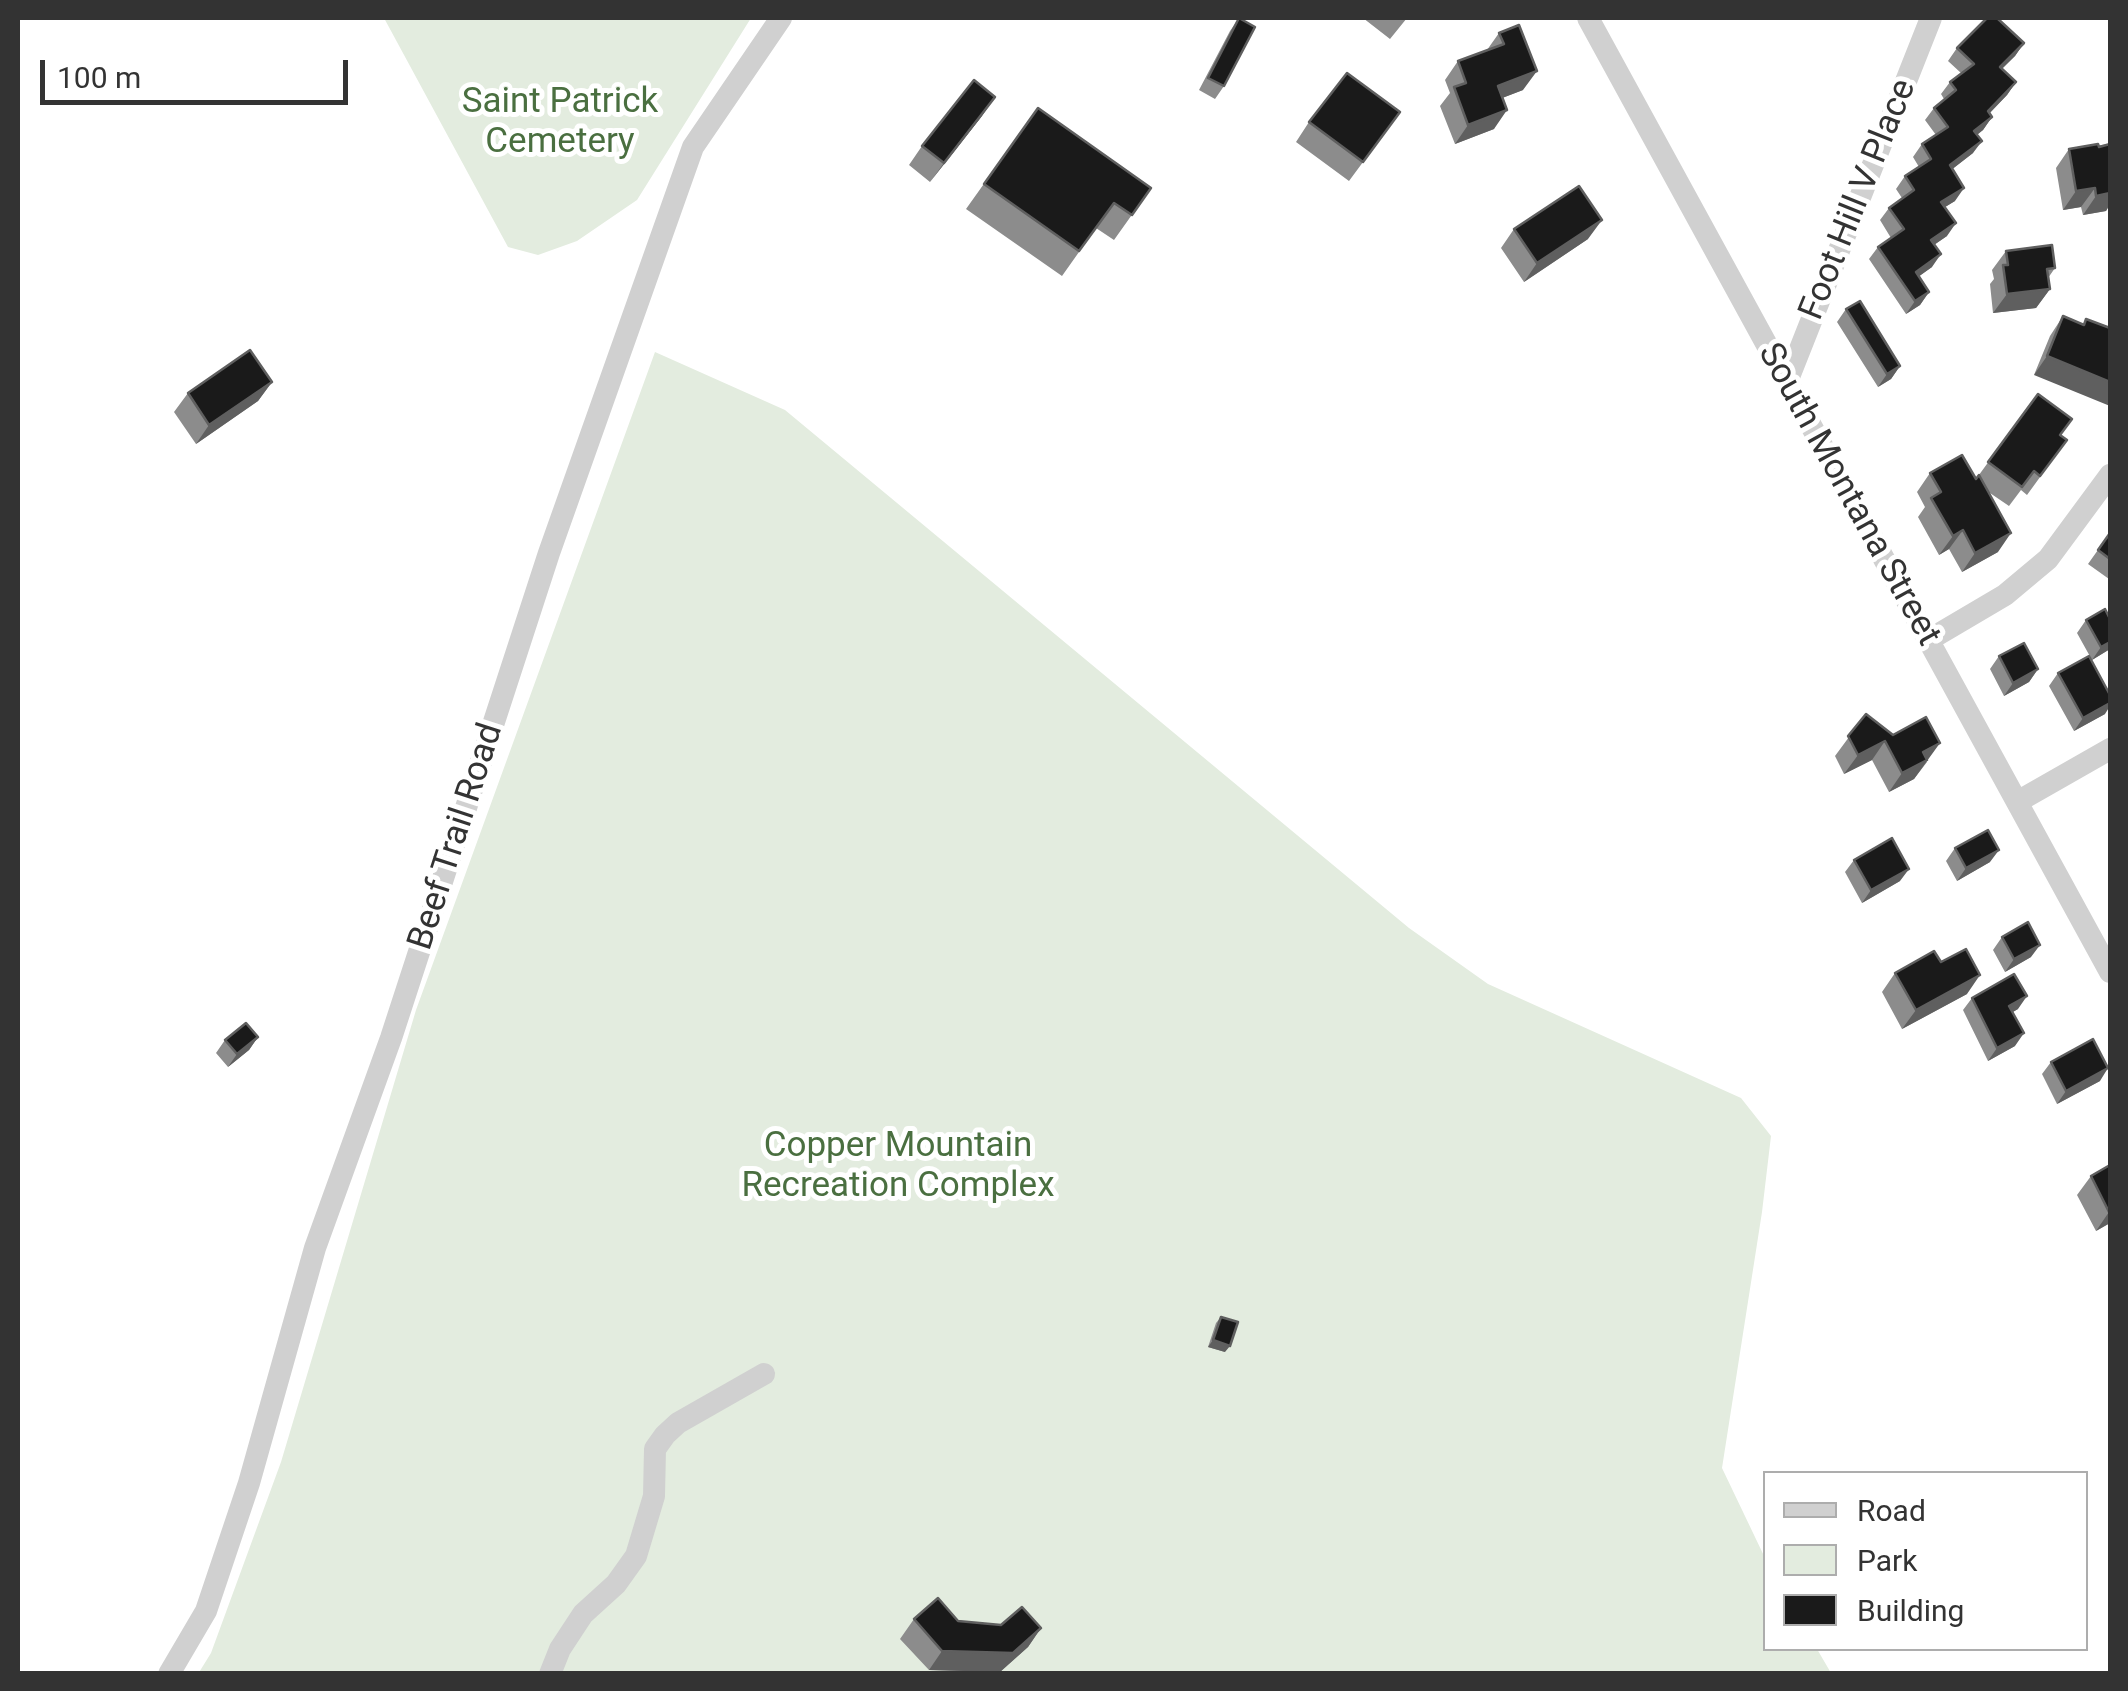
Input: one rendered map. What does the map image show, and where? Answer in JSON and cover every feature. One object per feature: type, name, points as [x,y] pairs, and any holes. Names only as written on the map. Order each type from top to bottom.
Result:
[{"type":"street","name":"Beef Trail Road","points":[[169,1674],[206,1610],[218,1576],[271,1408],[315,1248],[392,1038],[558,530],[693,148],[781,18]]},
{"type":"street","name":"South Montana Street","points":[[1588,18],[2110,972]]},
{"type":"street","name":"Foot Hill V Place","points":[[1787,382],[1931,18]]},
{"type":"street","points":[[1927,640],[2005,595],[2048,560],[2110,475]]},
{"type":"street","points":[[2018,802],[2110,748]]},
{"type":"street","points":[[550,1674],[560,1648],[583,1614],[616,1584],[636,1556],[654,1496],[655,1450],[665,1435],[678,1423],[764,1374]]},
{"type":"green space","name":"Saint Patrick Cemetery","points":[[384,18],[751,18],[637,200],[577,241],[538,255],[508,247]]},
{"type":"green space","name":"Copper Mountain Recreation Complex","points":[[655,352],[785,410],[1409,928],[1488,984],[1741,1098],[1771,1136],[1722,1468],[1763,1554],[1763,1651],[1818,1651],[1831,1673],[198,1674],[211,1653],[281,1462],[416,1010]]},
{"type":"building","points":[[1239,18],[1255,27],[1224,86],[1208,78]]},
{"type":"building","points":[[1987,18],[1997,18],[2024,43],[2000,67],[2016,82],[1988,111],[1992,117],[1974,131],[1982,141],[1950,165],[1964,188],[1941,202],[1956,223],[1931,240],[1941,254],[1916,272],[1929,292],[1915,301],[1878,247],[1904,229],[1889,208],[1914,190],[1905,176],[1931,159],[1922,144],[1948,127],[1934,108],[1956,90],[1950,82],[1974,64],[1957,48]]},
{"type":"building","points":[[1519,25],[1537,71],[1498,86],[1507,110],[1468,125],[1454,87],[1466,83],[1458,61],[1504,44],[1499,33]]},
{"type":"building","points":[[1347,73],[1400,112],[1363,162],[1309,122]]},
{"type":"building","points":[[974,80],[995,97],[944,163],[922,146]]},
{"type":"building","points":[[1038,108],[1151,188],[1132,215],[1114,203],[1079,251],[984,184]]},
{"type":"building","points":[[2110,144],[2110,193],[2096,196],[2095,188],[2076,191],[2069,149]]},
{"type":"building","points":[[1579,186],[1602,220],[1537,263],[1514,229]]},
{"type":"building","points":[[2052,245],[2055,268],[2047,269],[2050,289],[2007,294],[2003,265],[2008,265],[2006,251]]},
{"type":"building","points":[[1860,301],[1900,366],[1887,374],[1846,309]]},
{"type":"building","points":[[2063,316],[2084,325],[2086,319],[2110,328],[2110,382],[2047,356]]},
{"type":"building","points":[[250,350],[272,382],[209,425],[188,393]]},
{"type":"building","points":[[2038,394],[2072,419],[2060,435],[2067,440],[2040,476],[2034,471],[2022,487],[1988,462]]},
{"type":"building","points":[[1962,455],[1976,479],[1979,475],[2011,533],[1975,553],[1963,530],[1953,536],[1931,498],[1941,492],[1930,473]]},
{"type":"building","points":[[2110,533],[2110,559],[2098,550]]},
{"type":"building","points":[[2105,609],[2110,619],[2110,642],[2101,647],[2086,620]]},
{"type":"building","points":[[2024,643],[2038,669],[2013,683],[1999,656]]},
{"type":"building","points":[[2089,656],[2110,695],[2110,703],[2083,718],[2058,673]]},
{"type":"building","points":[[1866,714],[1893,735],[1926,717],[1940,743],[1923,752],[1927,760],[1902,773],[1885,741],[1858,755],[1848,736]]},
{"type":"building","points":[[1988,830],[1999,850],[1966,868],[1955,848]]},
{"type":"building","points":[[1892,838],[1909,869],[1871,890],[1854,860]]},
{"type":"building","points":[[2028,922],[2040,945],[2014,959],[2002,937]]},
{"type":"building","points":[[1966,949],[1980,975],[1916,1010],[1895,973],[1934,951],[1941,962]]},
{"type":"building","points":[[2014,974],[2027,996],[2009,1006],[2024,1033],[1997,1048],[1972,998]]},
{"type":"building","points":[[246,1023],[258,1037],[237,1054],[225,1040]]},
{"type":"building","points":[[2093,1039],[2108,1068],[2066,1091],[2051,1062]]},
{"type":"building","points":[[2110,1165],[2110,1211],[2109,1212],[2091,1176]]},
{"type":"building","points":[[1221,1317],[1238,1322],[1230,1346],[1213,1340]]},
{"type":"building","points":[[938,1598],[958,1621],[1001,1625],[1022,1607],[1041,1628],[1013,1653],[942,1651],[914,1619]]}]
